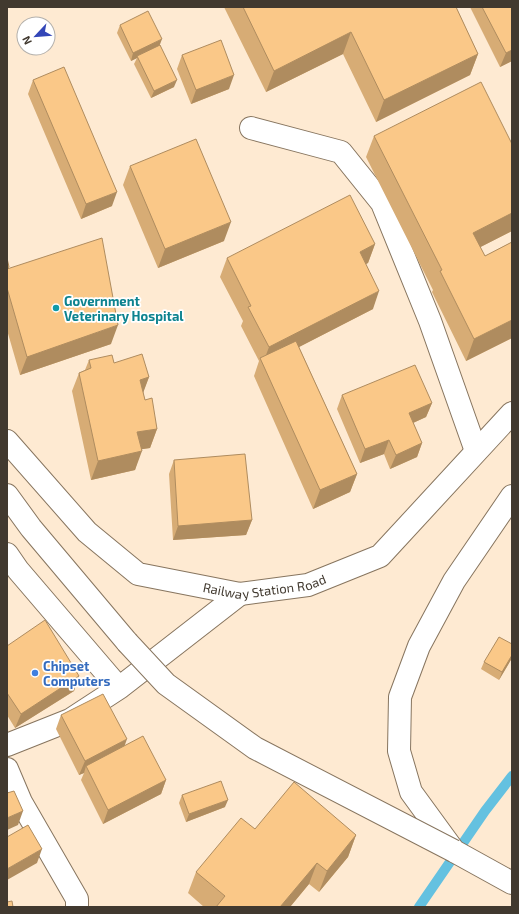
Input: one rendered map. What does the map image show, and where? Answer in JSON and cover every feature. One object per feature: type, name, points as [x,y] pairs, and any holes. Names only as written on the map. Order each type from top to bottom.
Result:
[{"type":"street","points":[[251,128],[340,152],[382,203],[430,321],[476,451]]},
{"type":"street","name":"Railway Station Road","points":[[7,441],[87,532],[138,574],[240,594],[308,585],[380,556],[512,413]]},
{"type":"street","points":[[7,495],[31,528],[127,642],[166,684],[255,748],[454,851],[512,883]]},
{"type":"street","points":[[454,851],[411,792],[399,751],[400,697],[419,646],[454,580],[510,499]]},
{"type":"street","points":[[11,565],[119,688]]},
{"type":"street","points":[[7,745],[70,720],[119,688],[240,594]]},
{"type":"street","points":[[7,769],[21,802],[77,899],[77,907]]},
{"type":"building","points":[[243,7],[456,7],[478,54],[384,100],[351,32],[274,71]]},
{"type":"building","points":[[482,7],[512,7],[512,50],[506,53]]},
{"type":"building","points":[[148,11],[162,39],[133,53],[120,25]]},
{"type":"building","points":[[221,40],[234,75],[196,90],[182,55]]},
{"type":"building","points":[[160,45],[177,80],[154,91],[137,56]]},
{"type":"building","points":[[64,67],[117,192],[86,204],[33,80]]},
{"type":"building","points":[[481,82],[512,144],[512,213],[473,233],[485,256],[512,242],[512,320],[474,339],[440,271],[442,270],[374,136]]},
{"type":"building","points":[[196,139],[231,222],[165,249],[130,166]]},
{"type":"building","points":[[350,195],[375,244],[360,252],[379,291],[269,347],[248,307],[251,306],[227,258]]},
{"type":"building","name":"Government Veterinary Hospital","points":[[102,238],[118,325],[27,357],[7,288],[7,269]]},
{"type":"building","points":[[296,341],[357,474],[320,490],[260,358]]},
{"type":"building","points":[[142,354],[149,377],[140,380],[145,400],[152,398],[157,429],[137,432],[142,451],[98,461],[79,373],[91,368],[89,360],[112,355],[114,363]]},
{"type":"building","points":[[415,365],[432,403],[409,413],[422,443],[396,455],[389,440],[365,449],[342,395]]},
{"type":"building","points":[[245,454],[252,520],[178,526],[174,460]]},
{"type":"building","name":"Chipset Computers","points":[[45,620],[79,676],[21,714],[7,693],[7,646]]},
{"type":"building","points":[[499,637],[512,644],[512,655],[502,672],[484,662]]},
{"type":"building","points":[[103,694],[127,739],[85,761],[61,715]]},
{"type":"building","points":[[143,736],[166,780],[108,810],[86,766]]},
{"type":"building","points":[[221,781],[228,800],[189,814],[182,795]]},
{"type":"building","points":[[294,782],[356,835],[327,871],[317,863],[280,907],[216,907],[225,896],[196,872],[241,818],[255,829]]},
{"type":"building","points":[[14,791],[23,811],[7,818],[7,793]]},
{"type":"building","points":[[28,825],[42,849],[7,869],[7,837]]},
{"type":"building","points":[[12,901],[13,907],[7,907],[7,902]]},
{"type":"waterway","points":[[419,907],[485,811],[512,776]]},
{"type":"place","name":"Government Veterinary Hospital","points":[[56,308]]},
{"type":"place","name":"Chipset Computers","points":[[35,673]]}]
